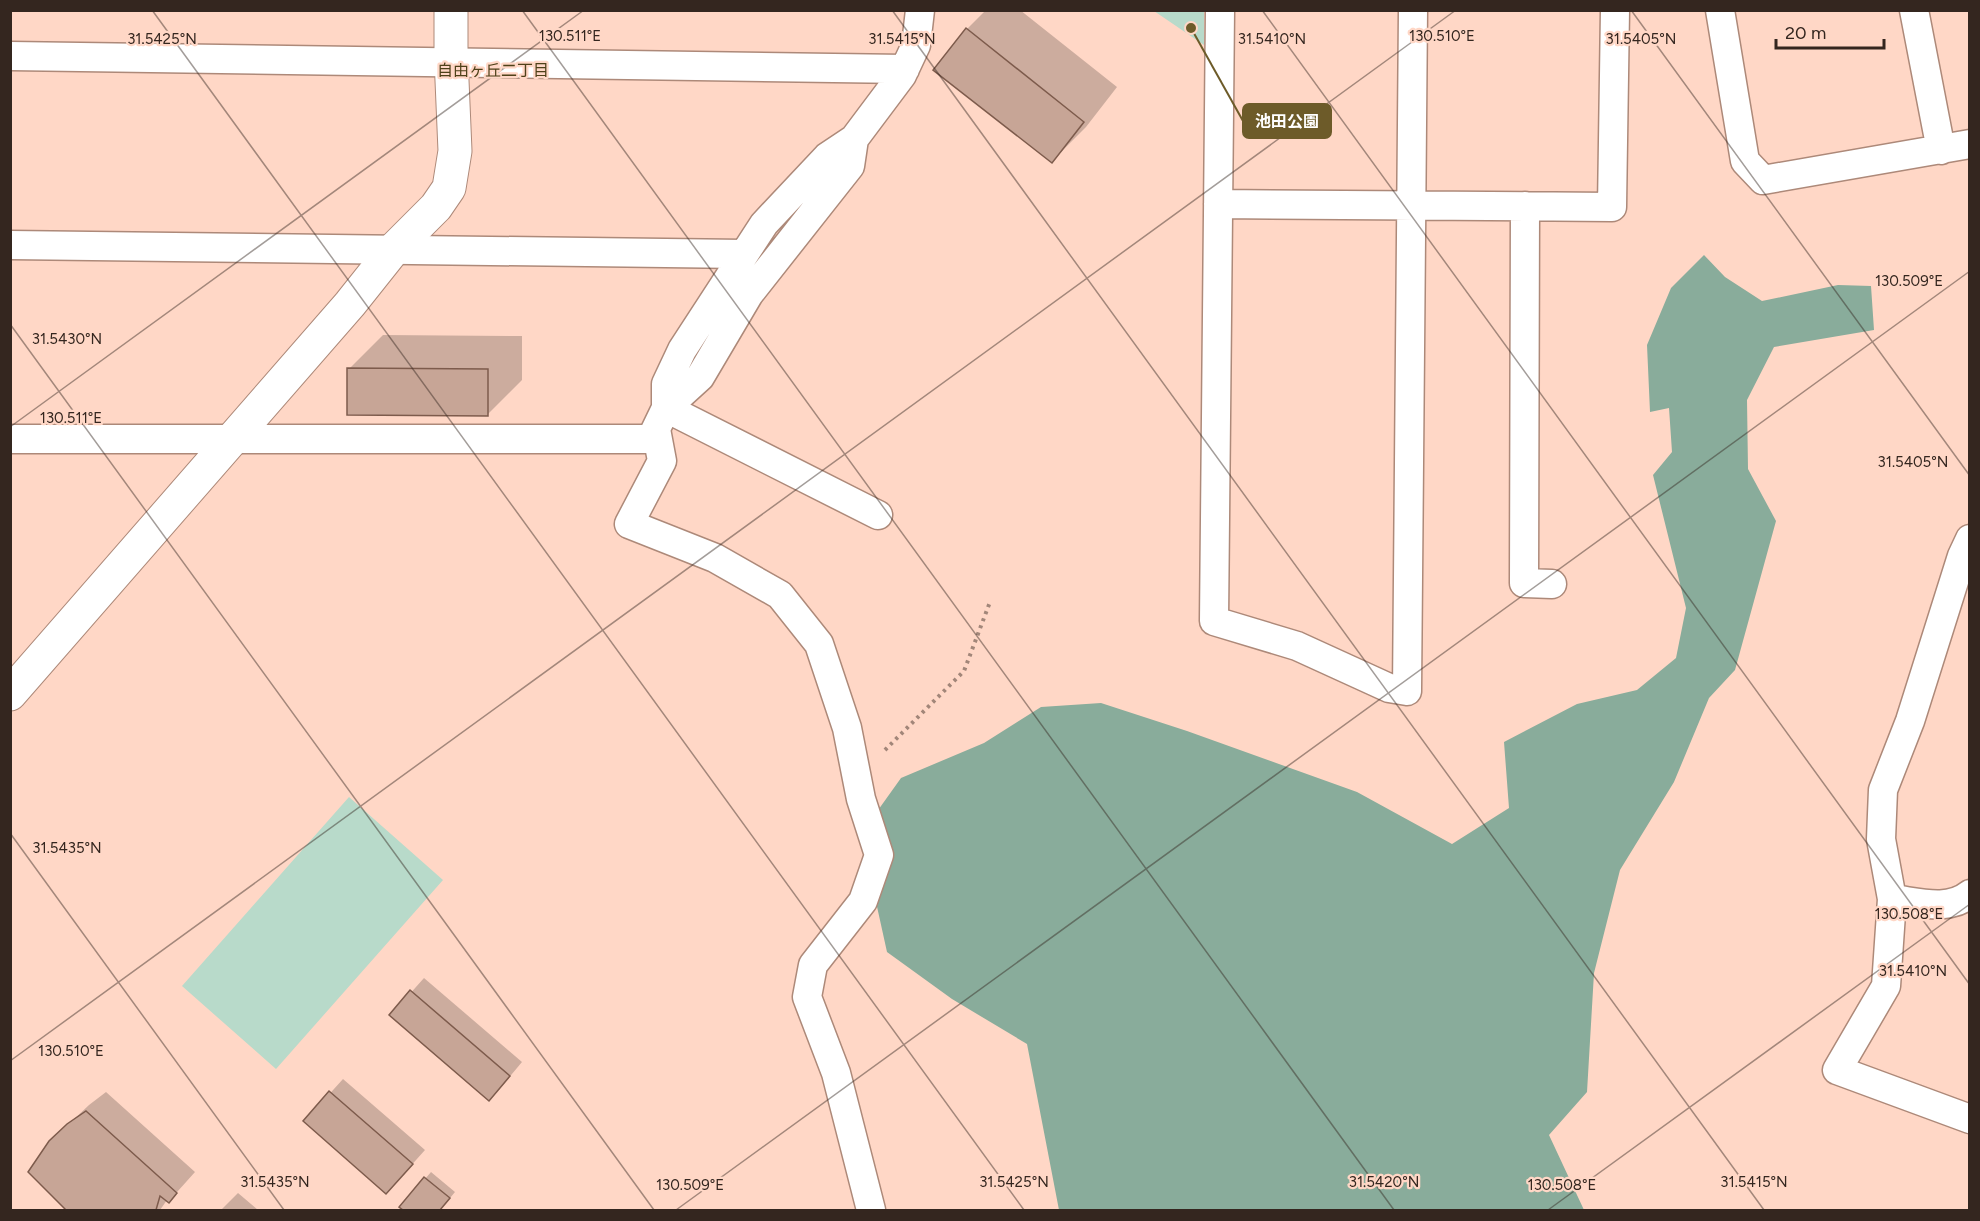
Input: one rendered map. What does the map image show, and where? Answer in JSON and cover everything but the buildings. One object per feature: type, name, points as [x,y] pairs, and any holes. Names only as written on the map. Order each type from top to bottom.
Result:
[{"type":"street","points":[[10,694],[350,304],[393,250],[436,207],[449,188],[455,151],[451,10]]},
{"type":"street","points":[[871,1210],[836,1073],[807,998],[813,965],[863,901],[879,855],[861,799],[847,728],[819,644],[780,595],[715,558],[629,524],[662,461],[661,419],[666,384],[682,350],[764,224],[827,157],[854,139],[902,75],[916,45],[920,10]]},
{"type":"street","points":[[1220,10],[1214,621],[1297,646],[1389,688],[1407,691],[1413,10]]},
{"type":"street","points":[[1218,204],[1612,207],[1615,10]]},
{"type":"street","points":[[1720,10],[1745,161],[1763,180],[1970,144]]},
{"type":"street","points":[[1914,10],[1941,150]]},
{"type":"street","points":[[10,56],[905,69]]},
{"type":"street","points":[[10,439],[651,440],[661,419],[700,377],[749,294],[850,166],[854,139]]},
{"type":"street","points":[[1525,206],[1524,583],[1552,584]]},
{"type":"street","points":[[10,246],[744,254]]},
{"type":"street","points":[[661,419],[878,515]]},
{"type":"street","points":[[1970,539],[1962,556],[1910,721],[1883,790],[1881,839],[1892,899],[1886,986],[1837,1070],[1970,1119]]},
{"type":"street","points":[[1892,899],[1942,906],[1960,902],[1970,894]]},
{"type":"path","points":[[857,778],[964,671],[990,602]]},
{"type":"green space","points":[[1154,11],[1204,11],[1204,45]]},
{"type":"green space","points":[[1704,255],[1725,277],[1762,301],[1838,285],[1871,286],[1874,330],[1774,347],[1747,400],[1748,469],[1776,521],[1735,670],[1709,698],[1674,782],[1620,870],[1594,973],[1587,1092],[1549,1135],[1584,1210],[1059,1210],[1027,1044],[952,999],[887,952],[861,834],[901,778],[984,743],[1041,707],[1101,703],[1357,792],[1452,844],[1509,808],[1504,742],[1577,704],[1637,690],[1676,658],[1686,608],[1653,475],[1672,452],[1669,408],[1650,412],[1647,345],[1671,288]]},
{"type":"green space","points":[[349,797],[443,880],[276,1069],[182,986]]},
{"type":"place","name":"池田公園","points":[[1191,28]]},
{"type":"district","name":"自由ヶ丘二丁目","points":[[493,70]]}]
